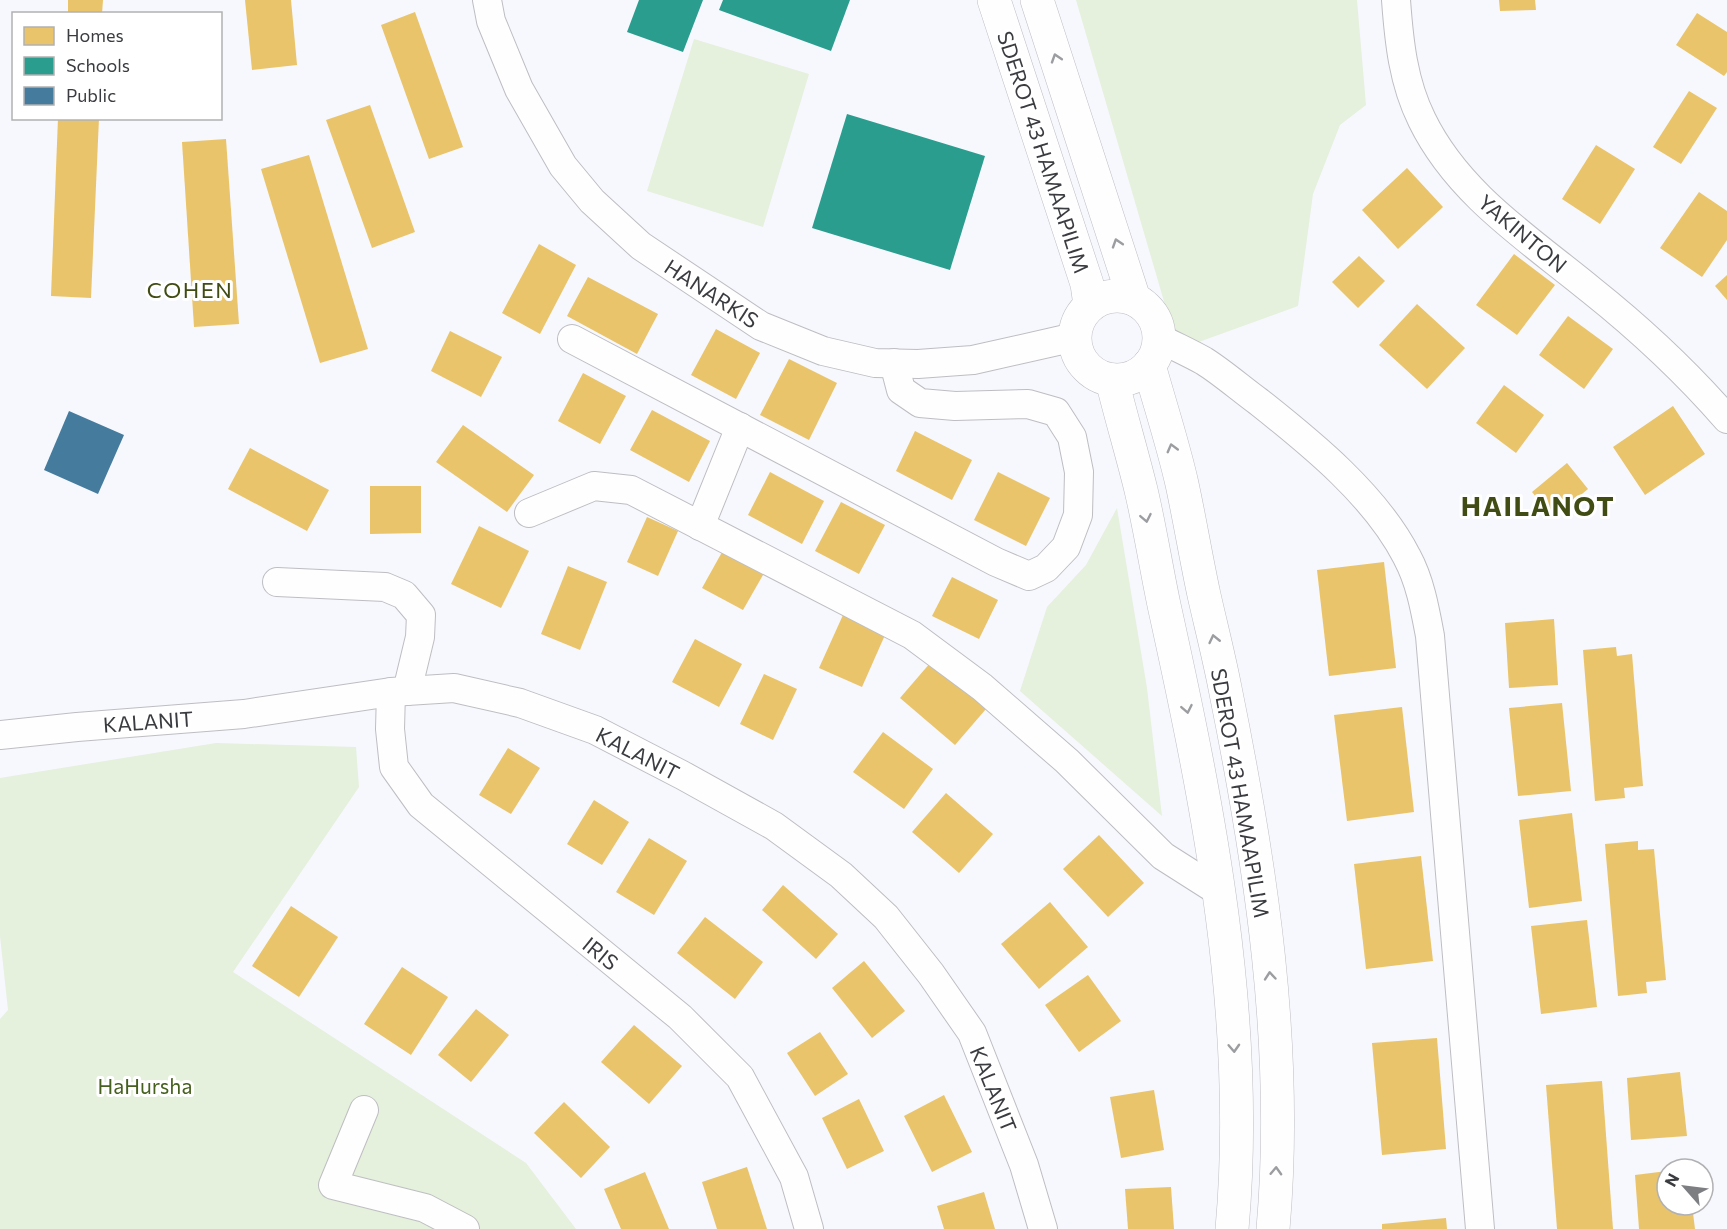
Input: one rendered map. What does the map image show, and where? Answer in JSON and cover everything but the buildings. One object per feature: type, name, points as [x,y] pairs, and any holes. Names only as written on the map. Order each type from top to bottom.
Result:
[{"type":"main road","name":"SDEROT 43 HAMAAPILIM","points":[[994,0],[1087,284],[1090,305]]},
{"type":"main road","name":"SDEROT 43 HAMAAPILIM","points":[[1037,0],[1134,299]]},
{"type":"main road","points":[[1111,296],[1134,299],[1153,315],[1158,326],[1154,352],[1130,379],[1112,380],[1100,377],[1085,366],[1078,356],[1075,338],[1079,320],[1090,305],[1100,299],[1111,296]]},
{"type":"main road","name":"SDEROT 43 HAMAAPILIM","points":[[1154,352],[1225,686],[1246,798],[1259,886],[1270,973],[1275,1047],[1278,1127],[1274,1229]]},
{"type":"main road","name":"SDEROT 43 HAMAAPILIM","points":[[1112,380],[1141,490],[1184,695],[1205,805],[1218,891],[1229,978],[1234,1049],[1237,1127],[1232,1229]]},
{"type":"street","name":"HANARKIS","points":[[487,0],[491,21],[519,89],[563,166],[592,201],[641,246],[761,326],[823,351],[875,363],[973,360],[1075,338]]},
{"type":"street","name":"YAKINTON","points":[[1396,0],[1402,59],[1413,99],[1432,140],[1448,162],[1490,209],[1658,347],[1727,419]]},
{"type":"street","points":[[572,339],[996,562],[1029,576],[1046,568],[1066,547],[1078,515],[1079,472],[1072,437],[1056,412],[1028,404],[955,406],[920,403],[901,390],[894,363]]},
{"type":"street","points":[[1154,352],[1205,361],[1322,454],[1367,500],[1394,534],[1418,582],[1430,636],[1480,1229]]},
{"type":"street","points":[[700,526],[740,427]]},
{"type":"street","points":[[529,513],[594,486],[631,490],[912,635],[982,687],[1068,761],[1163,856],[1218,891]]},
{"type":"street","name":"IRIS","points":[[277,582],[385,587],[404,595],[421,615],[420,637],[399,692],[390,729],[394,767],[421,805],[680,1017],[740,1077],[794,1178],[809,1229]]},
{"type":"street","name":"KALANIT","points":[[0,735],[244,714],[399,692],[454,688],[520,703],[595,730],[774,826],[841,875],[886,916],[932,974],[972,1032],[1024,1165],[1043,1229]]},
{"type":"street","points":[[364,1110],[333,1185],[425,1208],[465,1229]]},
{"type":"green space","points":[[1076,0],[1357,0],[1366,105],[1340,125],[1313,194],[1298,306],[1196,343],[1182,363]]},
{"type":"green space","points":[[694,39],[809,74],[763,227],[647,191]]},
{"type":"green space","points":[[1117,508],[1147,688],[1162,816],[1020,691],[1047,607],[1086,565]]},
{"type":"green space","name":"HaHursha","points":[[216,743],[356,747],[359,787],[233,972],[526,1163],[576,1229],[0,1229],[0,1019],[8,1010],[0,936],[0,778]]},
{"type":"district","name":"COHEN","points":[[190,289]]},
{"type":"district","name":"HAILANOT","points":[[1538,505]]}]
